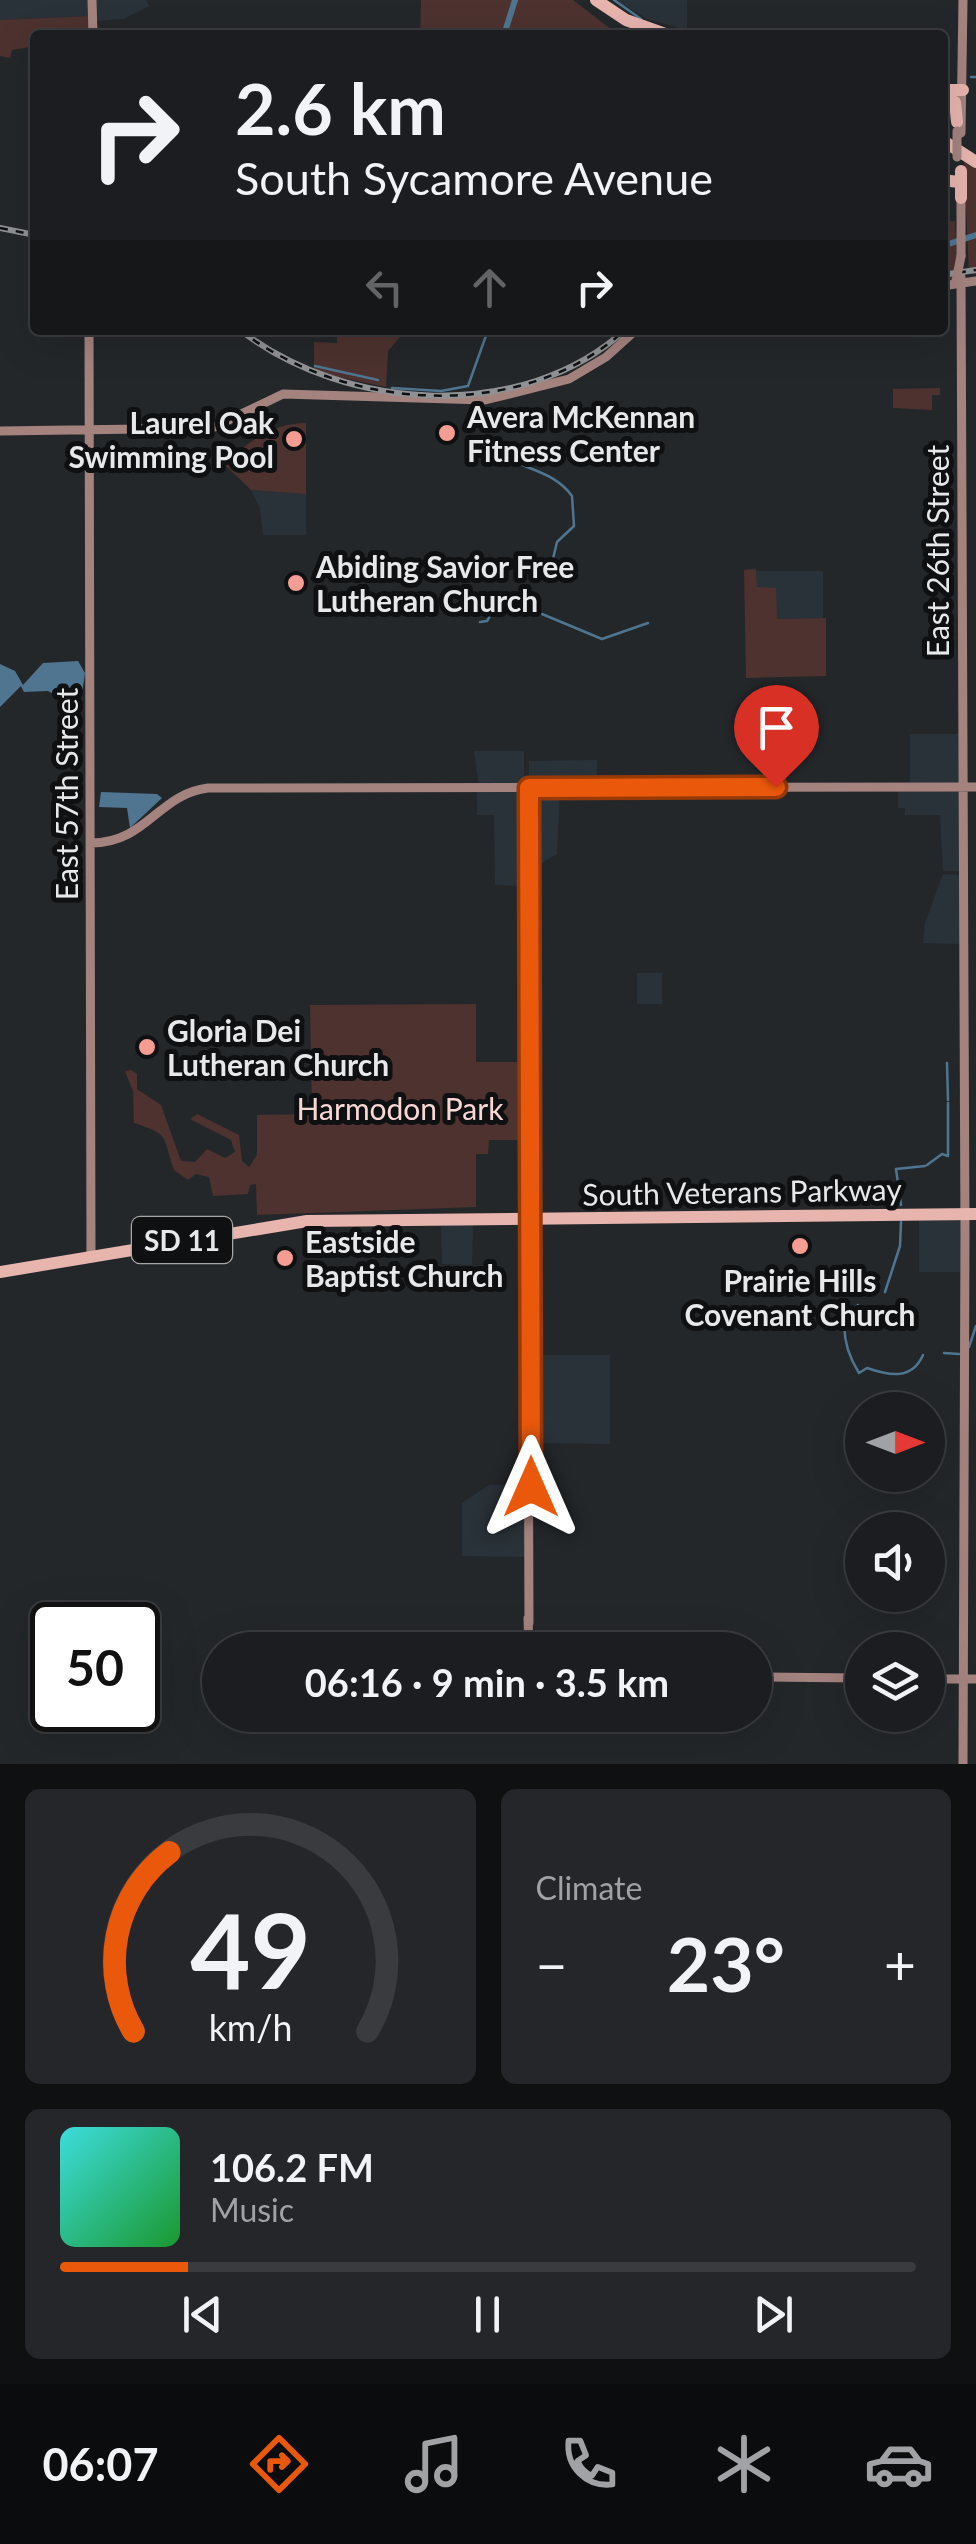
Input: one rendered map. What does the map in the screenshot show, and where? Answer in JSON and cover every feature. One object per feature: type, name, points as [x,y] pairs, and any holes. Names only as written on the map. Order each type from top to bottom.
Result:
[{"type":"highway","points":[[591,1],[654,30]]},
{"type":"highway","points":[[591,1],[636,30]]},
{"type":"highway","points":[[948,92],[961,91]]},
{"type":"highway","points":[[948,97],[955,102],[951,132],[956,178]]},
{"type":"highway","points":[[951,132],[976,153]]},
{"type":"highway","name":"South Veterans Parkway","points":[[92,1255],[294,1222],[969,1212]]},
{"type":"highway","name":"SD 11","points":[[0,1272],[92,1255]]},
{"type":"main road","points":[[92,0],[92,30]]},
{"type":"main road","points":[[951,132],[961,91],[963,0]]},
{"type":"main road","name":"East 26th Street","points":[[956,178],[961,256],[955,283],[969,1212],[965,1234],[963,1764]]},
{"type":"main road","points":[[955,283],[976,281]]},
{"type":"main road","name":"East 57th Street","points":[[91,335],[92,1255]]},
{"type":"main road","name":"East 57th Street","points":[[91,335],[91,429]]},
{"type":"main road","points":[[0,429],[212,428],[280,394],[468,402],[532,392],[588,369],[630,335]]},
{"type":"main road","points":[[90,353],[94,376]]},
{"type":"main road","points":[[93,843],[128,837],[175,798],[206,788],[976,787]]},
{"type":"main road","points":[[527,788],[529,1632]]},
{"type":"main road","points":[[772,1677],[845,1678]]},
{"type":"main road","points":[[945,1678],[976,1679]]},
{"type":"shaded area","points":[[0,0],[90,0],[89,16],[0,20]]},
{"type":"shaded area","points":[[96,0],[146,0],[149,6],[124,19],[95,21]]},
{"type":"shaded area","points":[[616,0],[687,0],[687,30],[647,19]]},
{"type":"shaded area","points":[[251,490],[306,494],[306,535],[263,535],[260,508]]},
{"type":"shaded area","points":[[756,571],[823,571],[823,618],[777,619],[757,588]]},
{"type":"shaded area","points":[[910,734],[962,734],[962,785],[910,785]]},
{"type":"shaded area","points":[[474,751],[524,751],[524,786],[479,785]]},
{"type":"shaded area","points":[[597,760],[597,785],[529,786],[529,761]]},
{"type":"shaded area","points":[[524,790],[525,886],[495,885],[494,815],[477,815],[477,791]]},
{"type":"shaded area","points":[[529,790],[560,790],[557,854],[531,869]]},
{"type":"shaded area","points":[[898,790],[962,790],[962,871],[943,871],[940,815],[905,815],[905,808],[898,808]]},
{"type":"shaded area","points":[[943,874],[961,875],[961,944],[923,943],[925,923]]},
{"type":"shaded area","points":[[637,973],[662,973],[662,1004],[637,1004]]},
{"type":"shaded area","points":[[919,1220],[962,1220],[962,1272],[919,1272]]},
{"type":"shaded area","points":[[441,1221],[473,1221],[472,1265],[442,1264]]},
{"type":"shaded area","points":[[533,1355],[610,1355],[610,1444],[534,1443]]},
{"type":"shaded area","points":[[489,1485],[525,1485],[525,1557],[462,1556],[462,1503]]},
{"type":"green space","points":[[421,0],[573,0],[612,30],[529,28],[420,30]]},
{"type":"green space","points":[[90,16],[89,30],[30,30],[30,47],[12,50],[10,58],[0,56],[0,20]]},
{"type":"green space","points":[[964,159],[976,168],[976,274],[969,274]]},
{"type":"green space","points":[[955,221],[957,272],[953,280],[948,280],[948,222]]},
{"type":"green space","points":[[337,335],[402,335],[388,351],[386,387],[314,372],[314,342],[337,343]]},
{"type":"green space","points":[[940,388],[940,395],[932,395],[932,410],[893,408],[893,389]]},
{"type":"green space","points":[[306,423],[306,494],[251,490],[225,465],[262,435],[283,426]]},
{"type":"green space","points":[[756,569],[757,587],[776,588],[777,619],[826,618],[826,676],[746,678],[744,570]]},
{"type":"green space","name":"Harmodon Park","points":[[476,1004],[476,1062],[524,1062],[525,1140],[489,1140],[488,1154],[476,1154],[476,1207],[257,1215],[256,1184],[250,1185],[248,1194],[213,1196],[209,1177],[196,1174],[188,1180],[174,1170],[163,1138],[134,1123],[133,1091],[125,1071],[131,1070],[137,1074],[137,1089],[161,1105],[181,1161],[195,1162],[207,1149],[225,1158],[235,1152],[231,1140],[190,1119],[197,1114],[239,1135],[242,1161],[249,1167],[257,1155],[257,1115],[312,1114],[310,1005]]},
{"type":"water","points":[[78,661],[85,673],[82,694],[62,698],[48,691],[24,692],[21,686],[0,707],[0,664],[15,671],[23,685],[43,663]]},
{"type":"water","points":[[101,792],[157,794],[162,798],[130,828],[127,808],[99,807]]},
{"type":"waterway","points":[[506,30],[515,0]]},
{"type":"waterway","points":[[614,0],[641,19]]},
{"type":"waterway","points":[[971,77],[976,77]]},
{"type":"waterway","points":[[948,244],[976,235]]},
{"type":"waterway","points":[[392,388],[441,391],[468,386],[486,335]]},
{"type":"waterway","points":[[275,351],[303,366]]},
{"type":"waterway","points":[[315,366],[378,380]]},
{"type":"waterway","points":[[492,444],[510,459],[554,479],[572,496],[574,526],[557,542],[552,563]]},
{"type":"waterway","points":[[480,622],[487,621],[498,603]]},
{"type":"waterway","points":[[542,614],[602,639],[648,623]]},
{"type":"waterway","points":[[947,1063],[948,1100]]},
{"type":"waterway","points":[[927,1165],[942,1154],[948,1156],[948,1103]]},
{"type":"waterway","points":[[901,1205],[896,1169],[925,1166]]},
{"type":"waterway","points":[[885,1292],[900,1246],[901,1222]]},
{"type":"waterway","points":[[858,1305],[845,1317],[844,1325],[847,1347],[859,1373],[867,1368],[892,1374],[907,1372],[923,1355]]},
{"type":"waterway","points":[[969,1347],[976,1326]]},
{"type":"waterway","points":[[944,1353],[959,1354]]},
{"type":"railway","points":[[0,228],[30,234]]},
{"type":"railway","points":[[948,274],[976,270]]},
{"type":"railway","points":[[248,335],[283,357],[331,378],[382,391],[434,396],[486,392],[537,381],[584,360],[618,335]]},
{"type":"place","name":"Avera McKennan Fitness Center","points":[[447,433]]},
{"type":"place","name":"Laurel Oak Swimming Pool","points":[[294,439]]},
{"type":"place","name":"Abiding Savior Free Lutheran Church","points":[[296,583]]},
{"type":"place","name":"Gloria Dei Lutheran Church","points":[[147,1047]]},
{"type":"place","name":"Prairie Hills Covenant Church","points":[[800,1246]]},
{"type":"place","name":"Eastside Baptist Church","points":[[285,1258]]},
{"type":"route","points":[[531,1487],[529,788],[776,787]]}]
